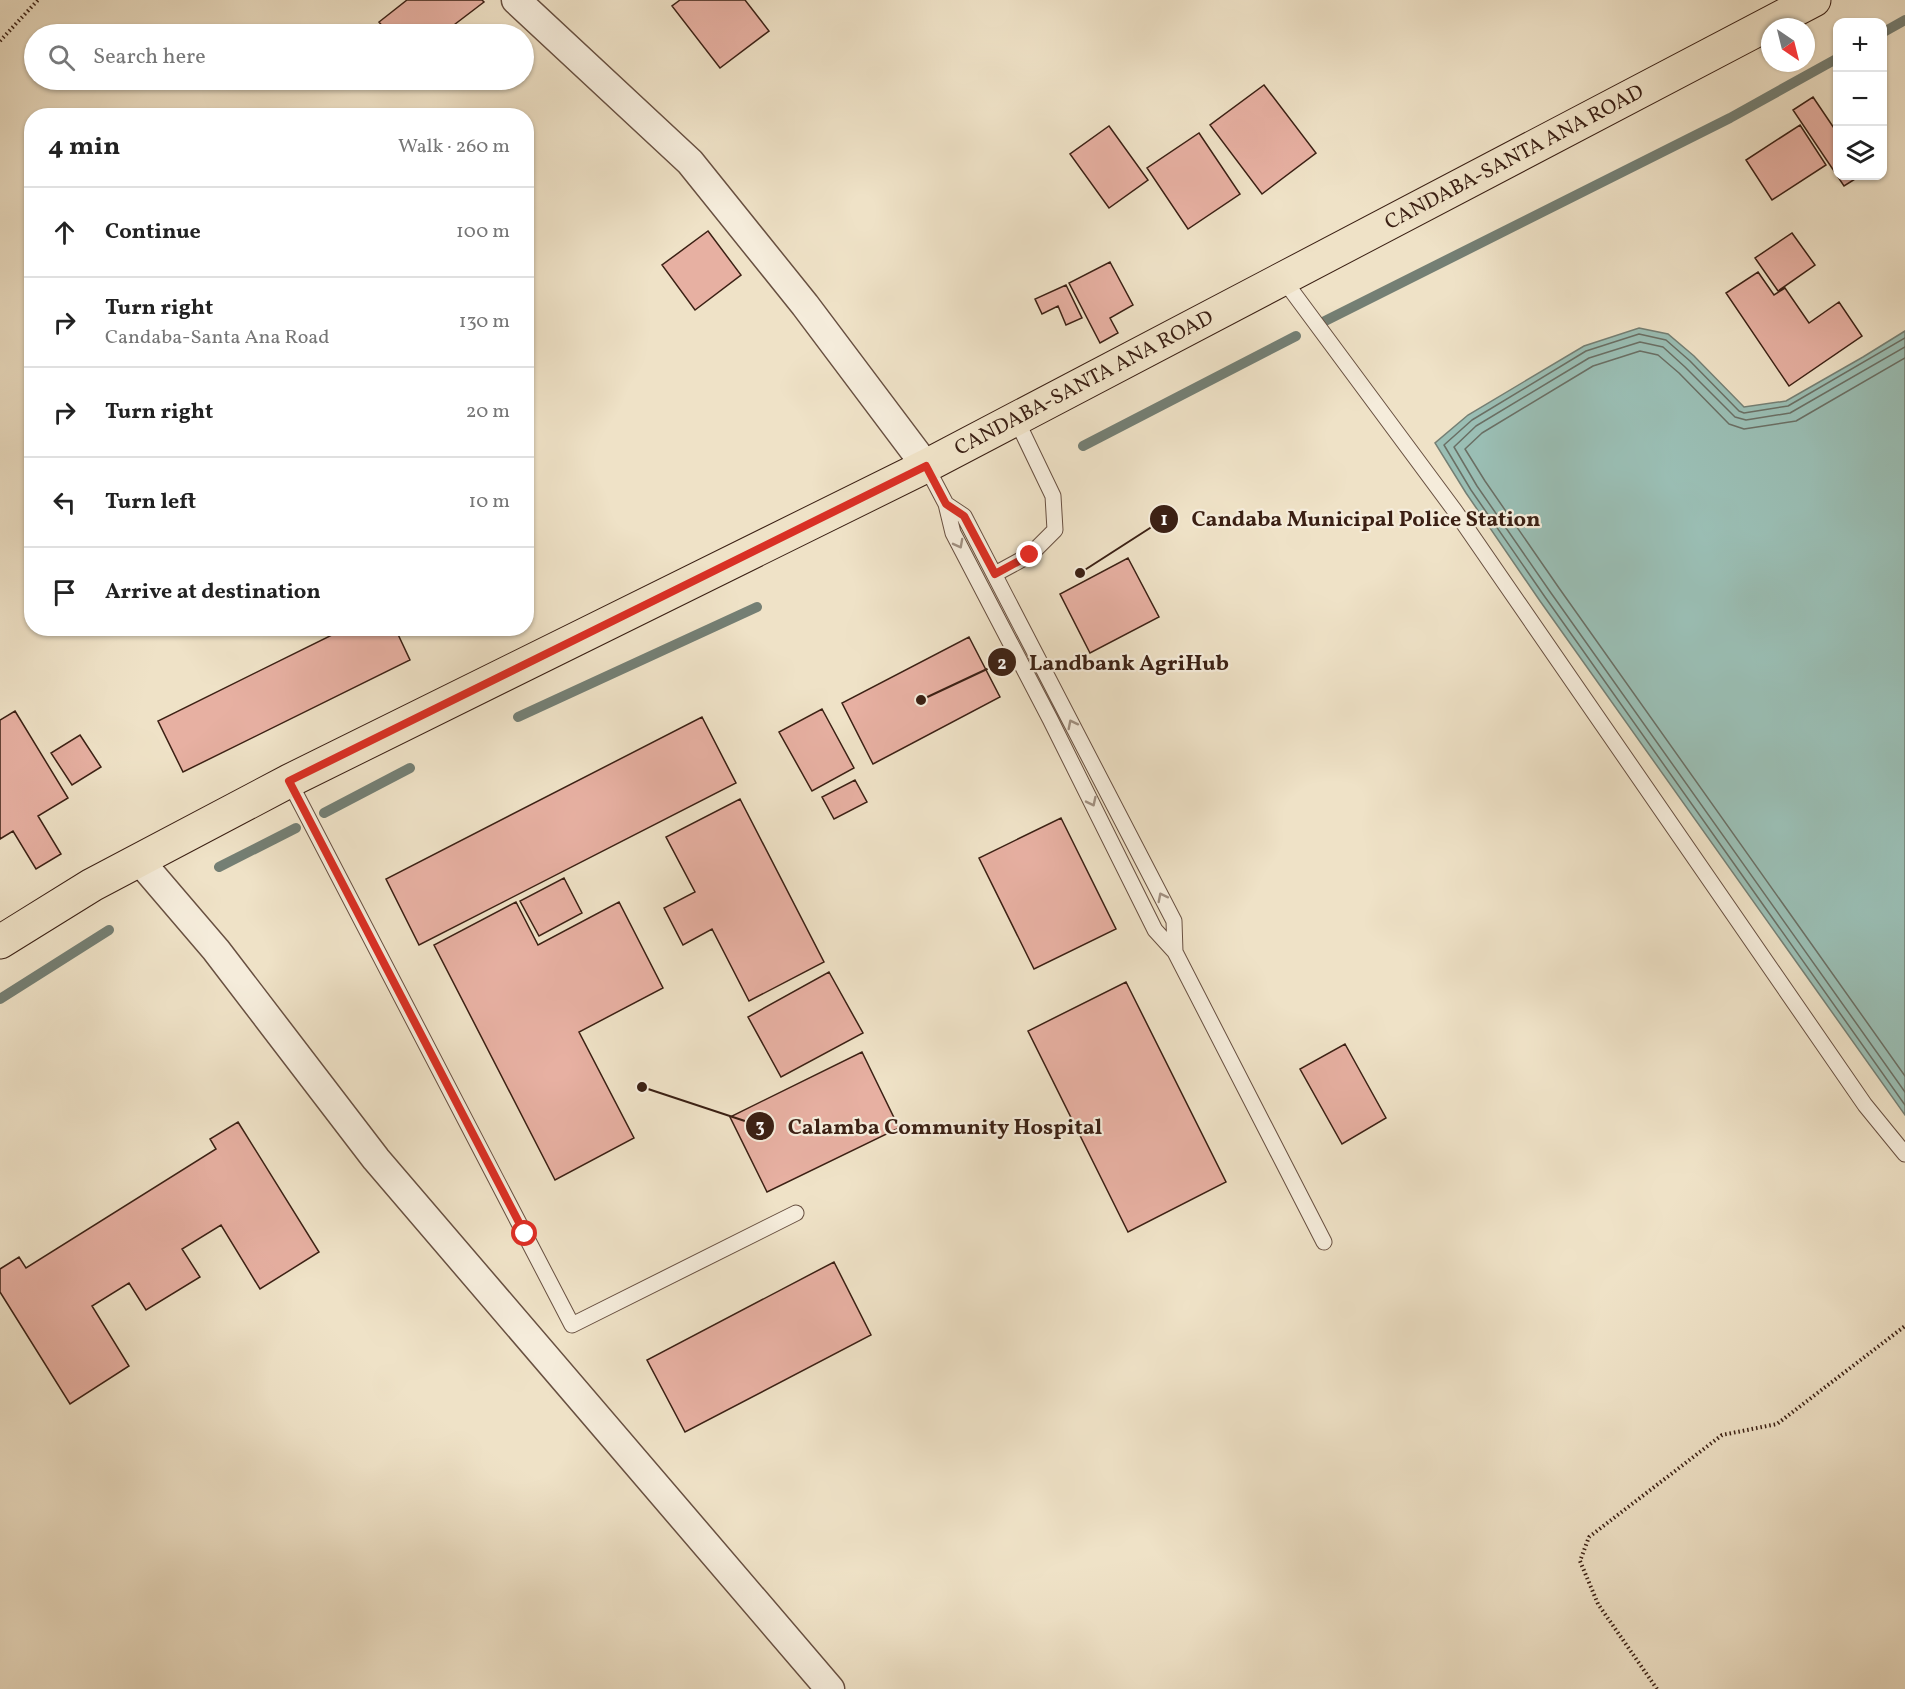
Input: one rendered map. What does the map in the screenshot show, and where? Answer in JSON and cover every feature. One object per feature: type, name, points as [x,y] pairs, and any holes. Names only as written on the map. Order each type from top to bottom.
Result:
[{"type":"main road","name":"CANDABA-SANTA ANA ROAD","points":[[0,942],[92,885],[289,781],[926,466],[1814,0]]},
{"type":"street","points":[[516,0],[690,162],[805,305],[926,466]]},
{"type":"street","points":[[140,860],[216,950],[376,1159],[830,1689]]},
{"type":"lane","points":[[1283,279],[1455,511],[1865,1105],[1905,1154]]},
{"type":"lane","points":[[995,574],[1030,555],[1055,530],[1053,496],[1016,419]]},
{"type":"lane","points":[[926,466],[946,504],[953,533],[1050,719],[1155,930],[1175,952],[1324,1242]]},
{"type":"lane","points":[[946,504],[964,516],[1174,921],[1175,952]]},
{"type":"lane","points":[[289,781],[572,1325],[796,1213]]},
{"type":"path","points":[[0,40],[38,0]]},
{"type":"path","points":[[1657,1689],[1598,1604],[1580,1561],[1589,1537],[1722,1436],[1777,1424],[1905,1326]]},
{"type":"water","points":[[1639,328],[1668,334],[1694,356],[1744,407],[1786,401],[1905,331],[1905,1115],[1540,601],[1466,493],[1435,443],[1468,415],[1584,346]]},
{"type":"building","points":[[407,0],[482,0],[484,2],[455,24],[381,24],[379,22]]},
{"type":"building","points":[[680,0],[745,0],[769,31],[720,68],[672,6]]},
{"type":"building","points":[[1264,85],[1316,153],[1262,194],[1210,125]]},
{"type":"building","points":[[1813,97],[1833,127],[1833,170],[1793,110]]},
{"type":"building","points":[[1800,125],[1826,165],[1772,200],[1746,160]]},
{"type":"building","points":[[1109,126],[1148,180],[1109,208],[1070,154]]},
{"type":"building","points":[[1199,133],[1240,194],[1188,229],[1147,168]]},
{"type":"building","points":[[1840,180],[1854,180],[1844,186]]},
{"type":"building","points":[[708,231],[741,275],[695,310],[662,265]]},
{"type":"building","points":[[1792,233],[1815,265],[1778,291],[1755,258]]},
{"type":"building","points":[[1110,262],[1133,305],[1110,318],[1118,333],[1100,343],[1069,283]]},
{"type":"building","points":[[1758,272],[1774,295],[1785,288],[1809,323],[1839,302],[1862,336],[1789,386],[1726,293]]},
{"type":"building","points":[[1066,285],[1082,318],[1066,325],[1058,306],[1042,314],[1035,299]]},
{"type":"building","points":[[1128,558],[1159,617],[1090,653],[1060,594]]},
{"type":"building","points":[[330,636],[399,636],[410,660],[183,772],[158,721]]},
{"type":"building","points":[[969,637],[1000,697],[873,764],[842,703]]},
{"type":"building","points":[[822,709],[854,768],[812,791],[779,732]]},
{"type":"building","points":[[15,711],[68,798],[38,816],[61,854],[36,869],[13,831],[0,839],[0,720]]},
{"type":"building","points":[[702,717],[736,783],[419,945],[386,879]]},
{"type":"building","points":[[80,735],[101,767],[72,785],[51,753]]},
{"type":"building","points":[[855,780],[867,802],[834,819],[822,797]]},
{"type":"building","points":[[740,799],[824,962],[749,1001],[712,929],[683,945],[664,908],[695,892],[666,837]]},
{"type":"building","points":[[1061,818],[1116,929],[1034,969],[979,858]]},
{"type":"building","points":[[564,878],[582,913],[539,936],[520,901]]},
{"type":"building","points":[[516,902],[538,945],[619,902],[663,988],[579,1032],[634,1138],[555,1180],[434,945]]},
{"type":"building","points":[[829,972],[863,1033],[781,1077],[748,1017]]},
{"type":"building","points":[[1126,982],[1226,1182],[1128,1232],[1028,1031]]},
{"type":"building","points":[[1345,1044],[1386,1118],[1342,1144],[1300,1069]]},
{"type":"building","points":[[862,1052],[899,1128],[767,1192],[730,1117]]},
{"type":"building","points":[[238,1122],[319,1252],[260,1289],[221,1225],[182,1249],[200,1277],[146,1310],[129,1283],[92,1306],[129,1366],[70,1404],[0,1292],[0,1269],[19,1257],[26,1268],[216,1149],[210,1139]]},
{"type":"building","points":[[834,1262],[871,1335],[685,1432],[647,1360]]},
{"type":"waterway","points":[[1887,30],[1905,20]]},
{"type":"waterway","points":[[1323,322],[1730,118],[1833,61]]},
{"type":"waterway","points":[[1083,446],[1296,336]]},
{"type":"waterway","points":[[518,717],[757,607]]},
{"type":"waterway","points":[[324,813],[410,768]]},
{"type":"waterway","points":[[219,867],[296,828]]},
{"type":"waterway","points":[[0,999],[109,930]]},
{"type":"place","name":"Candaba Municipal Police Station","points":[[1080,573]]},
{"type":"place","name":"Landbank AgriHub","points":[[921,700]]},
{"type":"place","name":"Calamba Community Hospital","points":[[642,1087]]},
{"type":"route","points":[[525,1234],[289,781],[926,466],[946,504],[964,516],[995,574],[1030,555]]}]
